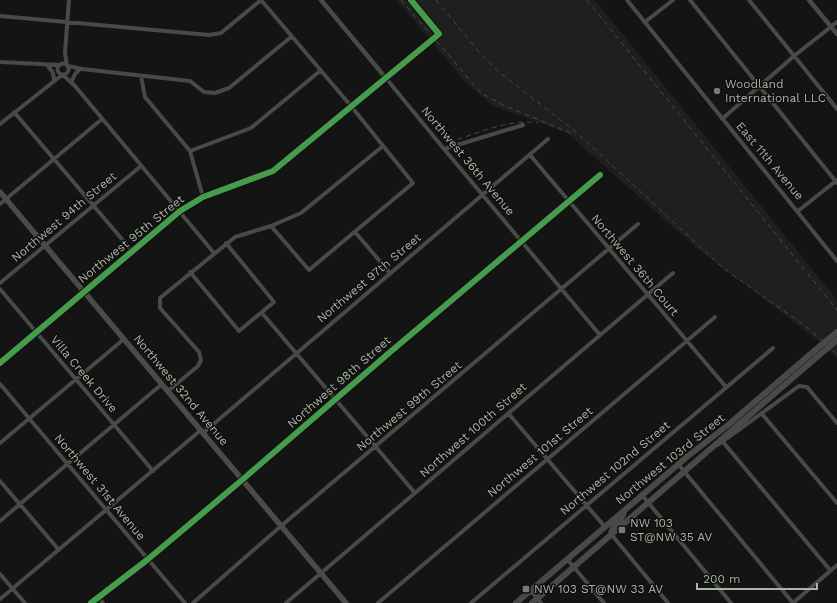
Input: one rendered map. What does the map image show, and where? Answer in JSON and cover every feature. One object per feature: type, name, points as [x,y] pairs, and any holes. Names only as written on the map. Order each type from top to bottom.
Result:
[{"type":"main road","name":"Northwest 32nd Avenue","points":[[0,192],[346,603]]},
{"type":"main road","name":"Northwest 103rd Street","points":[[532,603],[539,601],[574,566],[702,456],[816,353],[837,332]]},
{"type":"main road","name":"Northwest 103rd Street","points":[[516,603],[678,464],[816,353],[837,340]]},
{"type":"main road","points":[[611,534],[613,526],[621,519],[624,511]]},
{"type":"main road","points":[[592,551],[593,547],[604,536],[605,527]]},
{"type":"street","points":[[0,124],[63,73],[67,66],[65,52],[69,0]]},
{"type":"street","points":[[0,16],[209,35],[221,34],[261,0],[351,106],[413,183],[309,270],[272,226]]},
{"type":"street","name":"Northwest 36th Avenue","points":[[321,0],[600,335]]},
{"type":"street","name":"Northwest 95th Street","points":[[0,363],[180,211],[203,197],[273,171],[385,77],[439,34],[411,0]]},
{"type":"street","name":"East 11th Avenue","points":[[627,0],[837,261]]},
{"type":"street","points":[[645,22],[673,0]]},
{"type":"street","points":[[690,0],[836,181],[798,211]]},
{"type":"street","points":[[749,0],[837,109]]},
{"type":"street","points":[[809,0],[837,34]]},
{"type":"street","points":[[722,119],[794,56],[837,22]]},
{"type":"street","points":[[0,62],[48,66],[60,65],[80,70],[190,81],[204,92],[215,93],[229,88],[292,37]]},
{"type":"street","points":[[65,52],[60,65],[63,73],[214,253]]},
{"type":"street","points":[[48,66],[63,73],[75,86]]},
{"type":"street","points":[[48,66],[53,73],[54,80]]},
{"type":"street","points":[[63,73],[80,70]]},
{"type":"street","points":[[72,81],[75,74],[80,70]]},
{"type":"street","points":[[190,151],[251,128],[320,71]]},
{"type":"street","points":[[141,76],[145,97],[190,151],[203,197]]},
{"type":"street","points":[[14,112],[132,251]]},
{"type":"street","points":[[0,204],[102,119]]},
{"type":"street","points":[[444,149],[523,124]]},
{"type":"street","name":"Northwest 97th Street","points":[[0,599],[152,471],[297,352],[484,195],[548,139]]},
{"type":"street","points":[[168,391],[198,366],[201,360],[198,352],[160,308],[160,298],[190,272],[235,237],[272,226],[301,213],[383,146]]},
{"type":"street","name":"Northwest 36th Court","points":[[530,155],[568,202],[726,387]]},
{"type":"street","name":"Northwest 94th Street","points":[[0,283],[141,166]]},
{"type":"street","name":"Northwest 98th Street","points":[[91,603],[147,560],[600,175]]},
{"type":"street","name":"Northwest 99th Street","points":[[193,603],[281,526],[638,224]]},
{"type":"street","points":[[355,232],[390,273]]},
{"type":"street","points":[[190,272],[239,331],[274,302],[226,244]]},
{"type":"street","name":"Northwest 100th Street","points":[[286,603],[673,273]]},
{"type":"street","name":"Villa Creek Drive","points":[[0,289],[152,471]]},
{"type":"street","points":[[262,313],[297,352],[416,493]]},
{"type":"street","name":"Northwest 101st Street","points":[[378,603],[715,317]]},
{"type":"street","points":[[0,443],[124,339]]},
{"type":"street","name":"Northwest 102nd Street","points":[[471,603],[773,348]]},
{"type":"street","name":"Northwest 31st Avenue","points":[[0,384],[147,560],[185,603]]},
{"type":"street","points":[[0,521],[162,384]]},
{"type":"street","name":"Northwest 103rd Street","points":[[702,456],[799,386],[807,387],[837,424]]},
{"type":"street","points":[[508,413],[605,527]]},
{"type":"street","points":[[762,414],[837,503]]},
{"type":"street","points":[[723,442],[830,570]]},
{"type":"street","points":[[678,464],[793,603],[837,565]]},
{"type":"street","points":[[0,481],[59,550]]},
{"type":"street","points":[[642,495],[731,603]]},
{"type":"street","points":[[611,534],[668,603]]},
{"type":"street","points":[[567,559],[604,603]]},
{"type":"street","points":[[0,574],[25,603]]},
{"type":"street","points":[[531,591],[539,601]]},
{"type":"street","points":[[98,597],[103,603]]},
{"type":"shaded area","points":[[397,0],[595,0],[837,300],[837,359],[819,341],[698,249],[567,133],[491,105],[466,83]]},
{"type":"railway","points":[[401,0],[481,93],[503,105],[573,134]]},
{"type":"railway","points":[[436,0],[478,51],[500,73],[576,132],[723,268],[804,325],[837,354]]},
{"type":"railway","points":[[587,0],[837,310]]},
{"type":"railway","points":[[449,142],[504,125],[527,122],[538,123]]},
{"type":"cycle path","points":[[0,363],[180,211],[203,197],[273,171],[439,34],[411,0]]},
{"type":"cycle path","points":[[91,603],[147,560],[600,175]]},
{"type":"place","name":"Woodland International LLC","points":[[717,91]]},
{"type":"place","name":"NW 103 ST@NW 35 AV","points":[[622,530]]},
{"type":"place","name":"NW 103 ST@NW 33 AV","points":[[526,589]]}]
